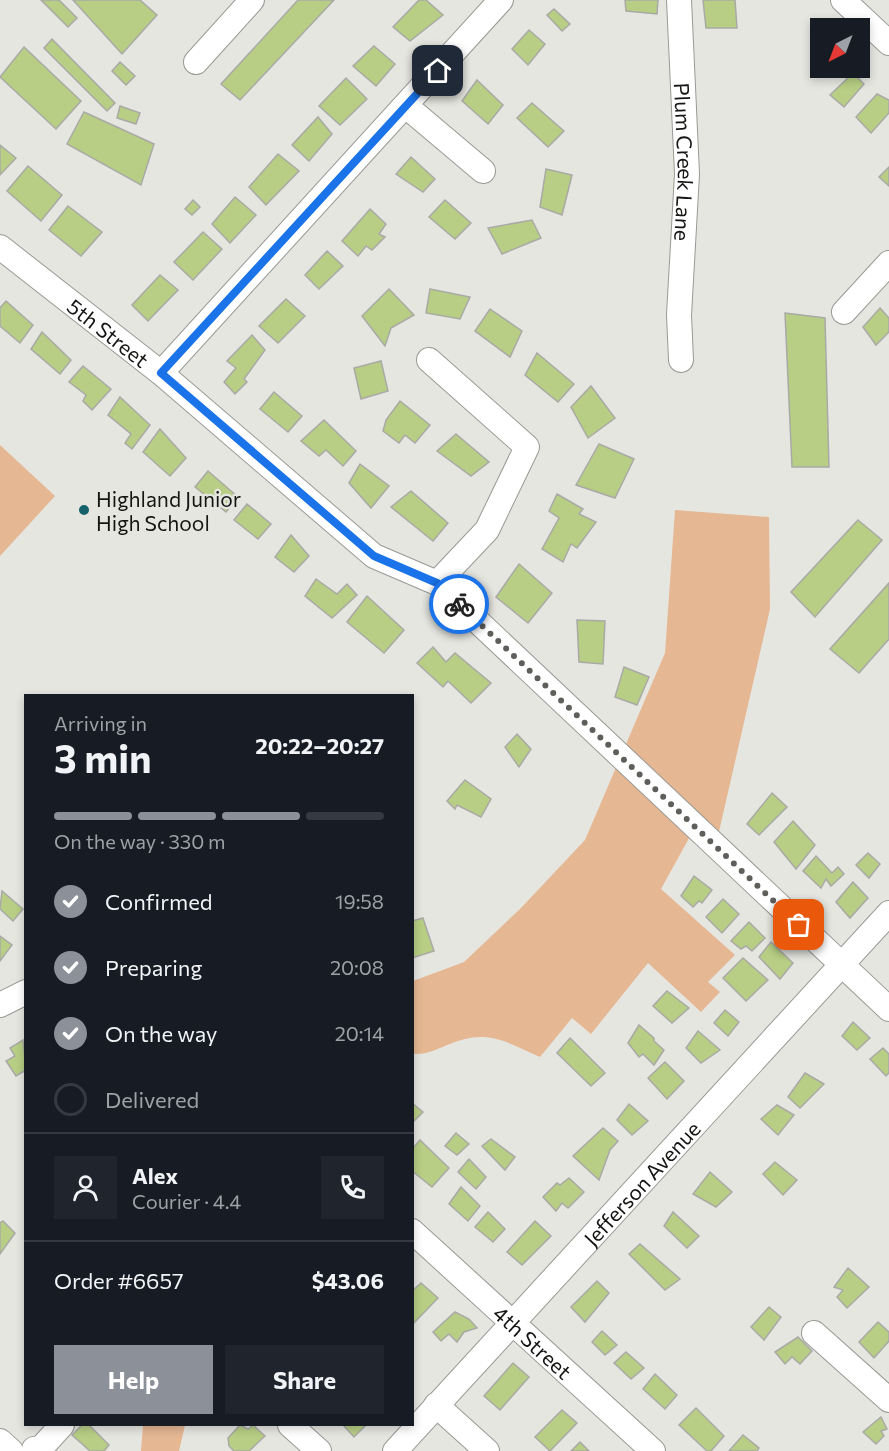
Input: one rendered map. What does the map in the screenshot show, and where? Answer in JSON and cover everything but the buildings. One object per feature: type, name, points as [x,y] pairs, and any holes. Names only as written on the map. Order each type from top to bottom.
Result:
[{"type":"street","points":[[195,62],[252,0]]},
{"type":"street","points":[[161,373],[501,0]]},
{"type":"street","name":"Plum Creek Lane","points":[[680,0],[687,174],[679,315],[681,360]]},
{"type":"street","points":[[843,0],[889,43]]},
{"type":"street","points":[[406,106],[483,171]]},
{"type":"street","name":"5th Street","points":[[0,247],[161,373],[374,556],[437,583],[889,1009]]},
{"type":"street","points":[[844,312],[880,288],[889,263]]},
{"type":"street","points":[[429,360],[527,447],[487,530],[437,583]]},
{"type":"street","name":"Jefferson Avenue","points":[[395,1451],[889,913]]},
{"type":"street","points":[[0,1005],[24,993]]},
{"type":"street","name":"4th Street","points":[[414,1233],[653,1451]]},
{"type":"street","points":[[814,1333],[889,1400]]},
{"type":"street","points":[[436,1405],[487,1451]]},
{"type":"street","points":[[26,1450],[37,1426]]},
{"type":"street","points":[[0,1441],[26,1450],[41,1448],[61,1426]]},
{"type":"street","points":[[291,1426],[319,1451]]},
{"type":"shaded area","points":[[0,445],[55,496],[0,556]]},
{"type":"shaded area","points":[[675,510],[769,517],[770,609],[718,836],[693,831],[661,889],[735,955],[708,982],[720,992],[701,1012],[648,963],[591,1034],[572,1018],[540,1057],[510,1043],[480,1037],[458,1041],[425,1053],[414,1054],[414,981],[464,962],[520,909],[585,840],[665,653]]},
{"type":"shaded area","points":[[143,1426],[185,1426],[179,1451],[141,1451]]},
{"type":"way so far","points":[[459,604],[799,925]]},
{"type":"place","name":"Highland Junior High School","points":[[84,510]]},
{"type":"route","points":[[438,71],[161,373],[374,556],[437,583],[459,604]]}]
